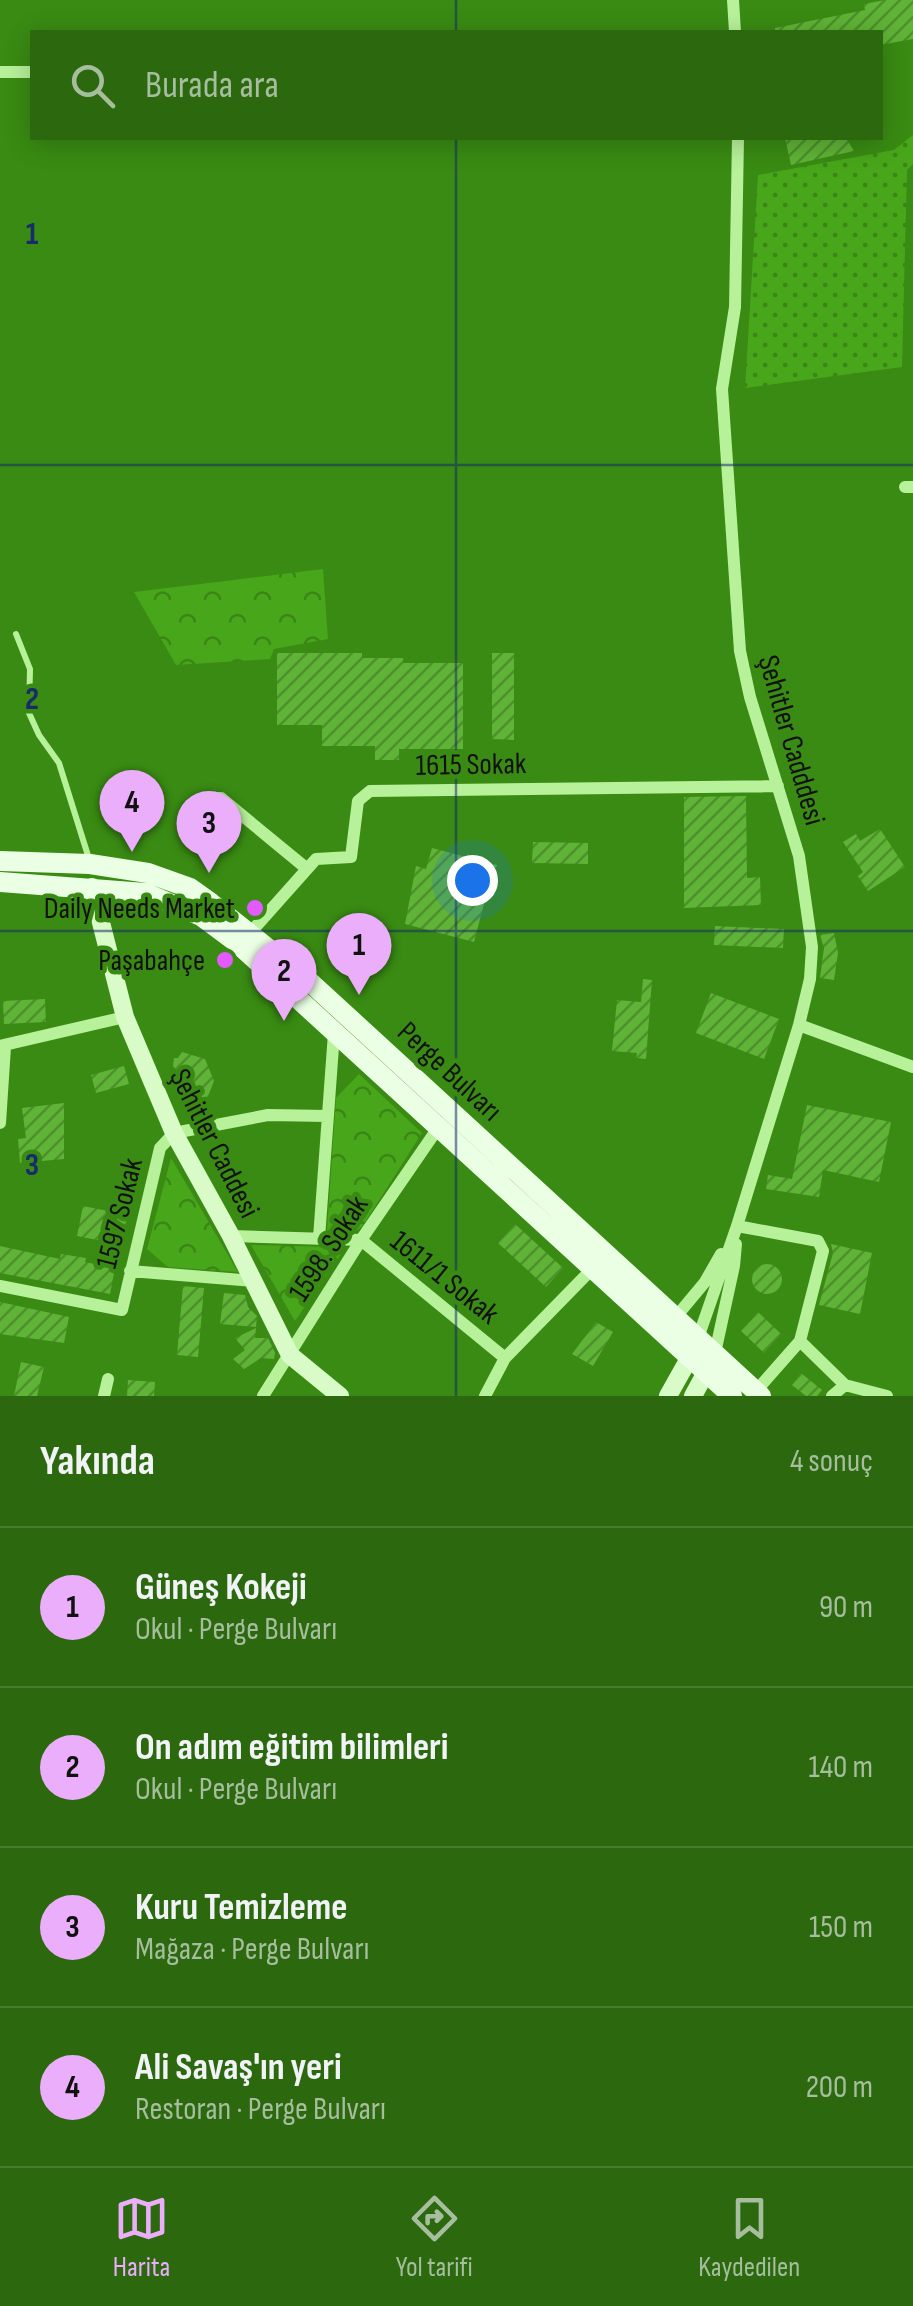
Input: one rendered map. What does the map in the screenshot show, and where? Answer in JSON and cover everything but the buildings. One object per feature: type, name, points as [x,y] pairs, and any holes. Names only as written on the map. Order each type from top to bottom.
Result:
[{"type":"main road","name":"Perge Bulvarı","points":[[0,861],[90,864],[148,872],[190,888],[310,982],[758,1393]]},
{"type":"main road","name":"Perge Bulvarı","points":[[0,882],[146,892],[201,916],[236,942],[732,1396]]},
{"type":"street","points":[[733,0],[735,30]]},
{"type":"street","points":[[0,72],[30,72]]},
{"type":"street","name":"Şehitler Cadddesi","points":[[737,1226],[810,979],[810,922],[799,856],[750,697],[740,651],[722,388],[734,307],[738,140]]},
{"type":"street","name":"1615 Sokak","points":[[306,868],[316,859],[351,857],[358,801],[370,790],[778,786]]},
{"type":"street","points":[[210,798],[221,798],[306,868],[251,932]]},
{"type":"street","name":"Şehitler Caddesi","points":[[92,887],[126,1016],[174,1132],[290,1354],[340,1396]]},
{"type":"street","points":[[0,1123],[2,1046],[126,1016]]},
{"type":"street","points":[[798,1025],[913,1067]]},
{"type":"street","points":[[319,1238],[334,1033]]},
{"type":"street","points":[[174,1132],[268,1115],[328,1116]]},
{"type":"street","name":"1598. Sokak","points":[[263,1396],[360,1240],[438,1128]]},
{"type":"street","name":"1597 Sokak","points":[[0,1286],[122,1310],[160,1148],[174,1132]]},
{"type":"street","points":[[675,1318],[706,1282],[737,1226]]},
{"type":"street","points":[[668,1396],[691,1360],[737,1226]]},
{"type":"street","points":[[737,1226],[818,1240],[822,1245],[800,1341],[758,1393]]},
{"type":"street","points":[[693,1396],[708,1374],[715,1352],[734,1266],[737,1226]]},
{"type":"street","name":"1611/1 Sokak","points":[[231,1236],[360,1240],[505,1358]]},
{"type":"street","points":[[485,1396],[505,1358],[592,1268]]},
{"type":"street","points":[[130,1271],[254,1281]]},
{"type":"street","points":[[800,1341],[845,1385],[887,1396]]},
{"type":"street","points":[[104,1396],[108,1379]]},
{"type":"street","points":[[832,1396],[845,1385]]},
{"type":"lane","points":[[16,634],[30,668],[29,712],[58,763],[90,864]]},
{"type":"green space","points":[[913,135],[913,164],[907,170],[902,367],[745,388],[758,175],[894,150]]},
{"type":"green space","points":[[323,569],[328,639],[274,649],[270,659],[176,665],[134,592]]},
{"type":"green space","points":[[359,1074],[422,1133],[362,1227],[354,1232],[327,1230],[336,1098]]},
{"type":"green space","points":[[171,1158],[238,1272],[168,1267],[147,1249]]},
{"type":"green space","points":[[251,1245],[334,1247],[341,1254],[295,1321]]},
{"type":"place","name":"Ali Savaş'ın yeri","points":[[132,852]]},
{"type":"place","name":"Kuru Temizleme","points":[[209,873]]},
{"type":"place","name":"Daily Needs Market","points":[[255,908]]},
{"type":"place","name":"Paşabahçe","points":[[225,960]]},
{"type":"place","name":"Güneş Kokeji","points":[[359,995]]},
{"type":"place","name":"On adım eğitim bilimleri","points":[[284,1021]]}]
